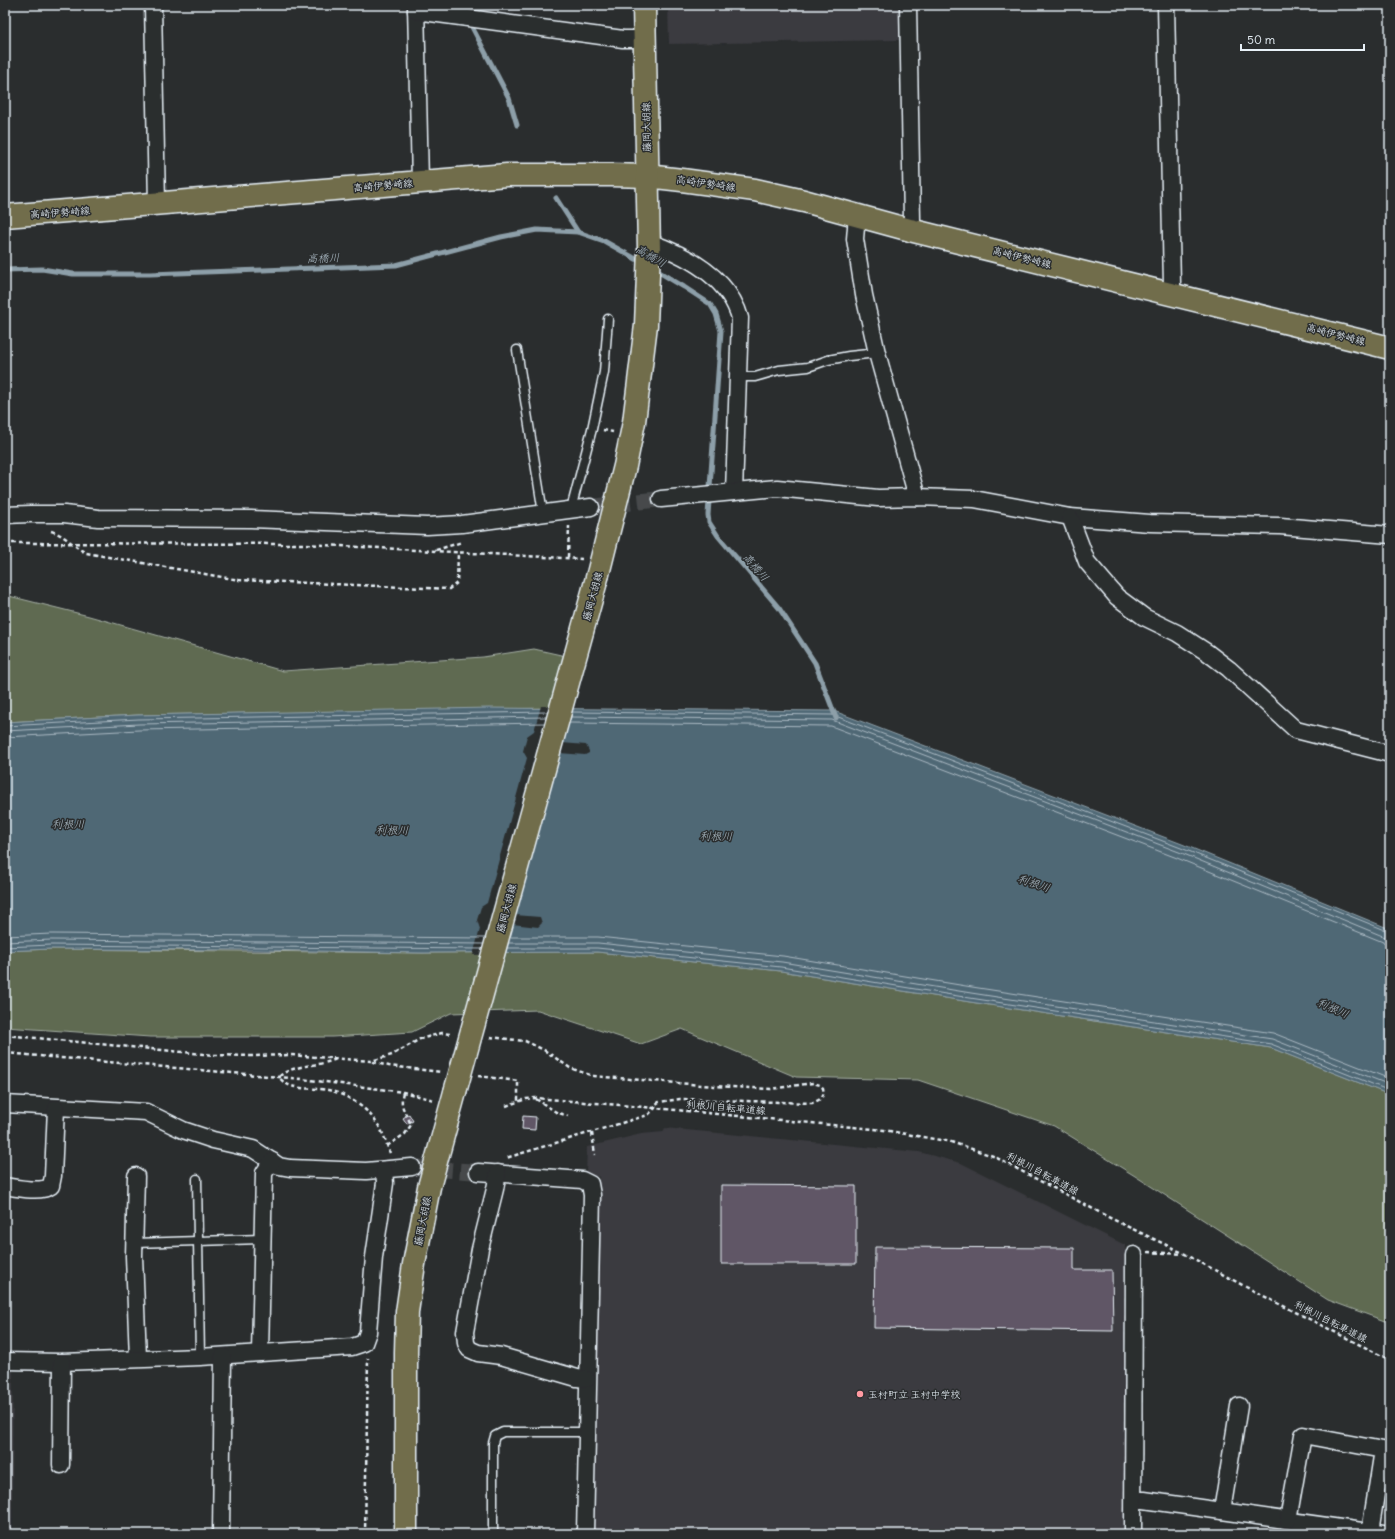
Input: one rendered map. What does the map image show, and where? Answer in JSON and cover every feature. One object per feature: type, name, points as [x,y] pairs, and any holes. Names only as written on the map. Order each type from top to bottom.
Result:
[{"type":"main road","name":"藤岡大胡線","points":[[406,1534],[407,1312],[414,1264],[446,1097],[593,567],[625,466],[634,422],[645,333],[648,287],[649,245],[644,5]]},
{"type":"main road","name":"高崎伊勢崎線","points":[[5,216],[532,174],[647,176],[756,190],[804,201],[910,230],[1390,348]]},
{"type":"street","points":[[153,5],[157,204]]},
{"type":"street","points":[[908,5],[912,220],[910,230]]},
{"type":"street","points":[[1166,5],[1172,284],[1168,293]]},
{"type":"street","points":[[420,182],[416,8],[623,39],[645,39]]},
{"type":"street","points":[[857,216],[855,239],[856,246],[877,353],[917,497]]},
{"type":"street","points":[[649,245],[668,250],[688,260],[711,276],[729,294],[734,302],[740,318],[738,377],[727,492]]},
{"type":"street","points":[[661,499],[777,488],[878,498],[917,497],[974,499],[1070,517],[1150,523],[1280,526],[1390,536]]},
{"type":"street","points":[[5,515],[64,514],[98,518],[251,518],[427,526],[462,524],[543,513],[570,514],[591,507]]},
{"type":"street","points":[[1070,517],[1088,562],[1117,597],[1144,617],[1177,633],[1208,653],[1229,669],[1296,730],[1390,754]]},
{"type":"street","points":[[5,1104],[146,1112],[183,1130],[213,1140],[253,1150],[279,1166],[290,1168],[338,1171],[384,1170],[412,1167]]},
{"type":"street","points":[[5,1186],[22,1189],[47,1189],[51,1186],[53,1176],[56,1108]]},
{"type":"street","points":[[260,1353],[264,1173],[272,1162]]},
{"type":"street","points":[[478,1172],[499,1166],[582,1180],[590,1184],[592,1195],[587,1379],[585,1534]]},
{"type":"street","points":[[499,1166],[479,1257],[465,1332],[466,1343],[469,1349],[478,1353],[501,1356],[577,1378],[587,1379]]},
{"type":"street","points":[[5,1362],[62,1362],[223,1356],[352,1347],[364,1343],[368,1332],[374,1257],[385,1183],[384,1170]]},
{"type":"street","points":[[136,1176],[134,1256],[138,1358]]},
{"type":"street","points":[[1133,1534],[1134,1500],[1132,1493],[1139,1253]]},
{"type":"street","points":[[221,1534],[223,1356]]},
{"type":"street","points":[[61,1465],[62,1362]]},
{"type":"street","points":[[1222,1511],[1239,1406]]},
{"type":"street","points":[[1134,1500],[1144,1500],[1288,1520],[1366,1533],[1383,1450],[1303,1435],[1288,1520]]},
{"type":"lane","points":[[570,514],[592,428],[602,379],[605,363],[608,319]]},
{"type":"lane","points":[[517,350],[543,513]]},
{"type":"lane","points":[[738,377],[755,377],[779,370],[808,367],[842,357],[877,353]]},
{"type":"lane","points":[[197,1179],[200,1357]]},
{"type":"lane","points":[[135,1243],[262,1239]]},
{"type":"lane","points":[[493,1534],[493,1443],[495,1436],[503,1432],[587,1432]]},
{"type":"path","points":[[568,557],[570,514]]},
{"type":"path","points":[[48,530],[61,534],[76,548],[86,553],[239,580],[449,589],[456,583],[458,553]]},
{"type":"path","points":[[5,543],[71,542],[305,544],[458,553],[568,557],[593,567]]},
{"type":"path","points":[[5,1053],[279,1077],[446,1097]]},
{"type":"path","points":[[279,1077],[284,1071],[327,1063],[336,1059]]},
{"type":"path","points":[[279,1077],[286,1085],[327,1090],[348,1098],[369,1113],[377,1122],[392,1156]]},
{"type":"path","points":[[518,1087],[518,1102]]},
{"type":"path","points":[[387,1146],[405,1134],[412,1125],[402,1108],[401,1101],[403,1092]]},
{"type":"path","points":[[536,1098],[556,1112],[568,1116]]},
{"type":"path","name":"利根川自転車道線","points":[[506,1106],[526,1099],[536,1098],[884,1130],[951,1142],[993,1156],[1112,1219],[1185,1254],[1246,1287],[1390,1360]]},
{"type":"path","points":[[499,1166],[648,1115],[655,1108]]},
{"type":"path","points":[[592,1133],[595,1155]]},
{"type":"path","points":[[1139,1253],[1185,1254]]},
{"type":"path","points":[[365,1534],[368,1355]]},
{"type":"shaded area","points":[[668,5],[899,5],[899,40],[669,44]]},
{"type":"shaded area","name":"玉村町立 玉村中学校","points":[[665,1128],[919,1152],[961,1163],[1125,1245],[1124,1534],[594,1534],[599,1177],[586,1174],[587,1147],[641,1134],[663,1132]]},
{"type":"shaded area","points":[[5,1368],[13,1368],[12,1534],[5,1534]]},
{"type":"green space","points":[[5,595],[89,616],[283,671],[483,657],[534,649],[570,657],[554,708],[138,715],[5,722]]},
{"type":"green space","points":[[51,949],[422,953],[597,952],[781,971],[970,1002],[1271,1048],[1390,1095],[1390,1323],[1328,1300],[1135,1176],[1054,1126],[918,1080],[796,1077],[682,1029],[641,1044],[538,1010],[451,1013],[412,1032],[332,1037],[150,1037],[5,1027],[5,951]]},
{"type":"water","name":"利根川","points":[[489,708],[834,711],[1182,844],[1390,929],[1390,1095],[1271,1048],[970,1002],[781,971],[597,952],[422,953],[258,950],[51,949],[5,951],[5,722],[138,715]]},
{"type":"pier","points":[[541,706],[572,706],[562,743],[586,745],[589,753],[585,755],[559,753],[515,915],[540,917],[542,923],[538,927],[512,924],[504,954],[473,955],[480,929],[477,920],[481,907],[487,903],[527,758],[523,751],[527,736],[534,731]]},
{"type":"building","points":[[409,1114],[413,1121],[407,1124],[403,1118]]},
{"type":"building","points":[[523,1116],[536,1117],[535,1130],[522,1129]]},
{"type":"building","points":[[721,1185],[856,1186],[856,1264],[721,1264]]},
{"type":"building","points":[[875,1247],[1074,1248],[1074,1270],[1112,1270],[1113,1331],[874,1328]]},
{"type":"waterway","points":[[471,25],[509,98],[517,125]]},
{"type":"waterway","points":[[556,198],[578,232]]},
{"type":"waterway","name":"高橋川","points":[[5,270],[42,269],[73,274],[150,274],[396,265],[501,237],[537,230],[578,232],[604,241],[643,263]]},
{"type":"waterway","name":"高橋川","points":[[654,269],[710,304],[716,314],[721,331],[708,515],[709,522],[718,536],[779,608],[815,663],[836,718]]},
{"type":"tunnel","points":[[591,507],[661,499]]},
{"type":"tunnel","points":[[412,1167],[478,1172]]},
{"type":"place","name":"玉村町立 玉村中学校","points":[[860,1394]]}]
